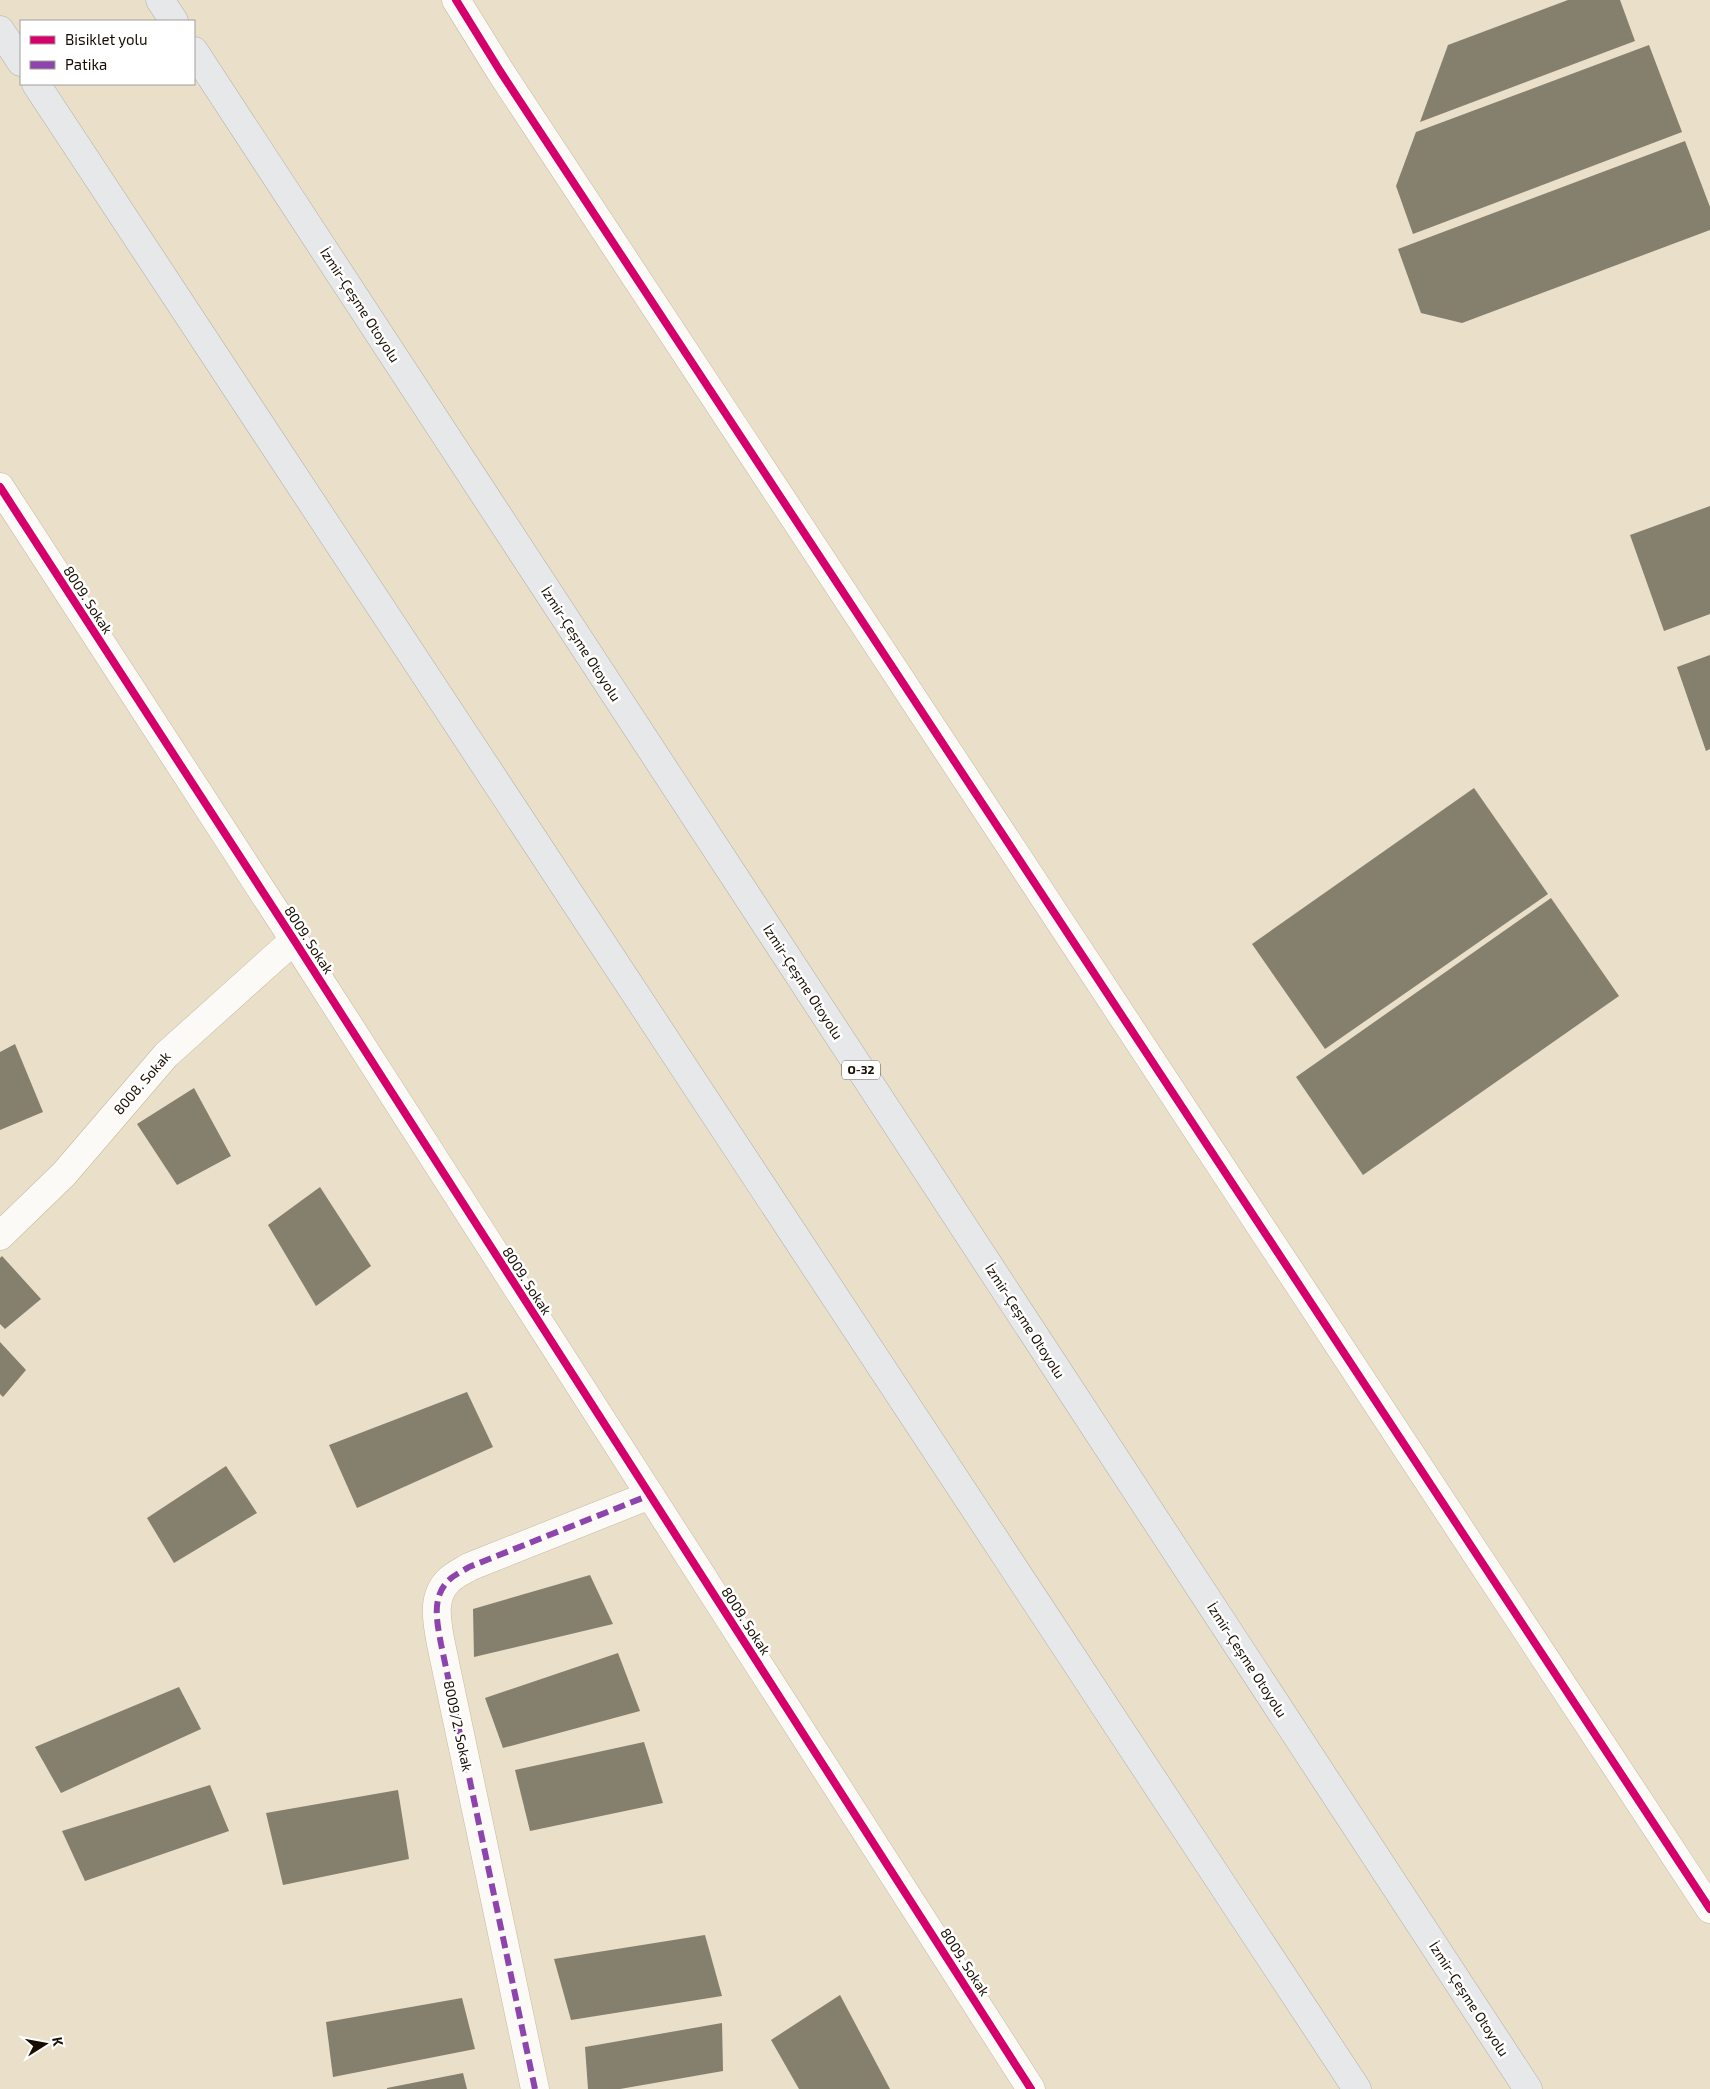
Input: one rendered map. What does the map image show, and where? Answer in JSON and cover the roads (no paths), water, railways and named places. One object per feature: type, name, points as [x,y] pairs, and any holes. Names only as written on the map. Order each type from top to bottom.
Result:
[{"type":"highway","points":[[160,0],[173,20]]},
{"type":"highway","points":[[0,30],[20,60]]},
{"type":"highway","name":"İzmir-Çeşme Otoyolu","points":[[195,54],[1528,2089]]},
{"type":"highway","points":[[37,85],[1356,2089]]},
{"type":"street","points":[[456,0],[500,71],[877,646],[1710,1909]]},
{"type":"street","name":"8009. Sokak","points":[[0,487],[294,940],[1031,2089]]},
{"type":"street","name":"8008. Sokak","points":[[0,1236],[64,1174],[166,1055],[294,940]]},
{"type":"street","name":"8009/2. Sokak","points":[[535,2089],[439,1635],[436,1618],[438,1600],[442,1589],[450,1580],[469,1567],[650,1495]]}]
